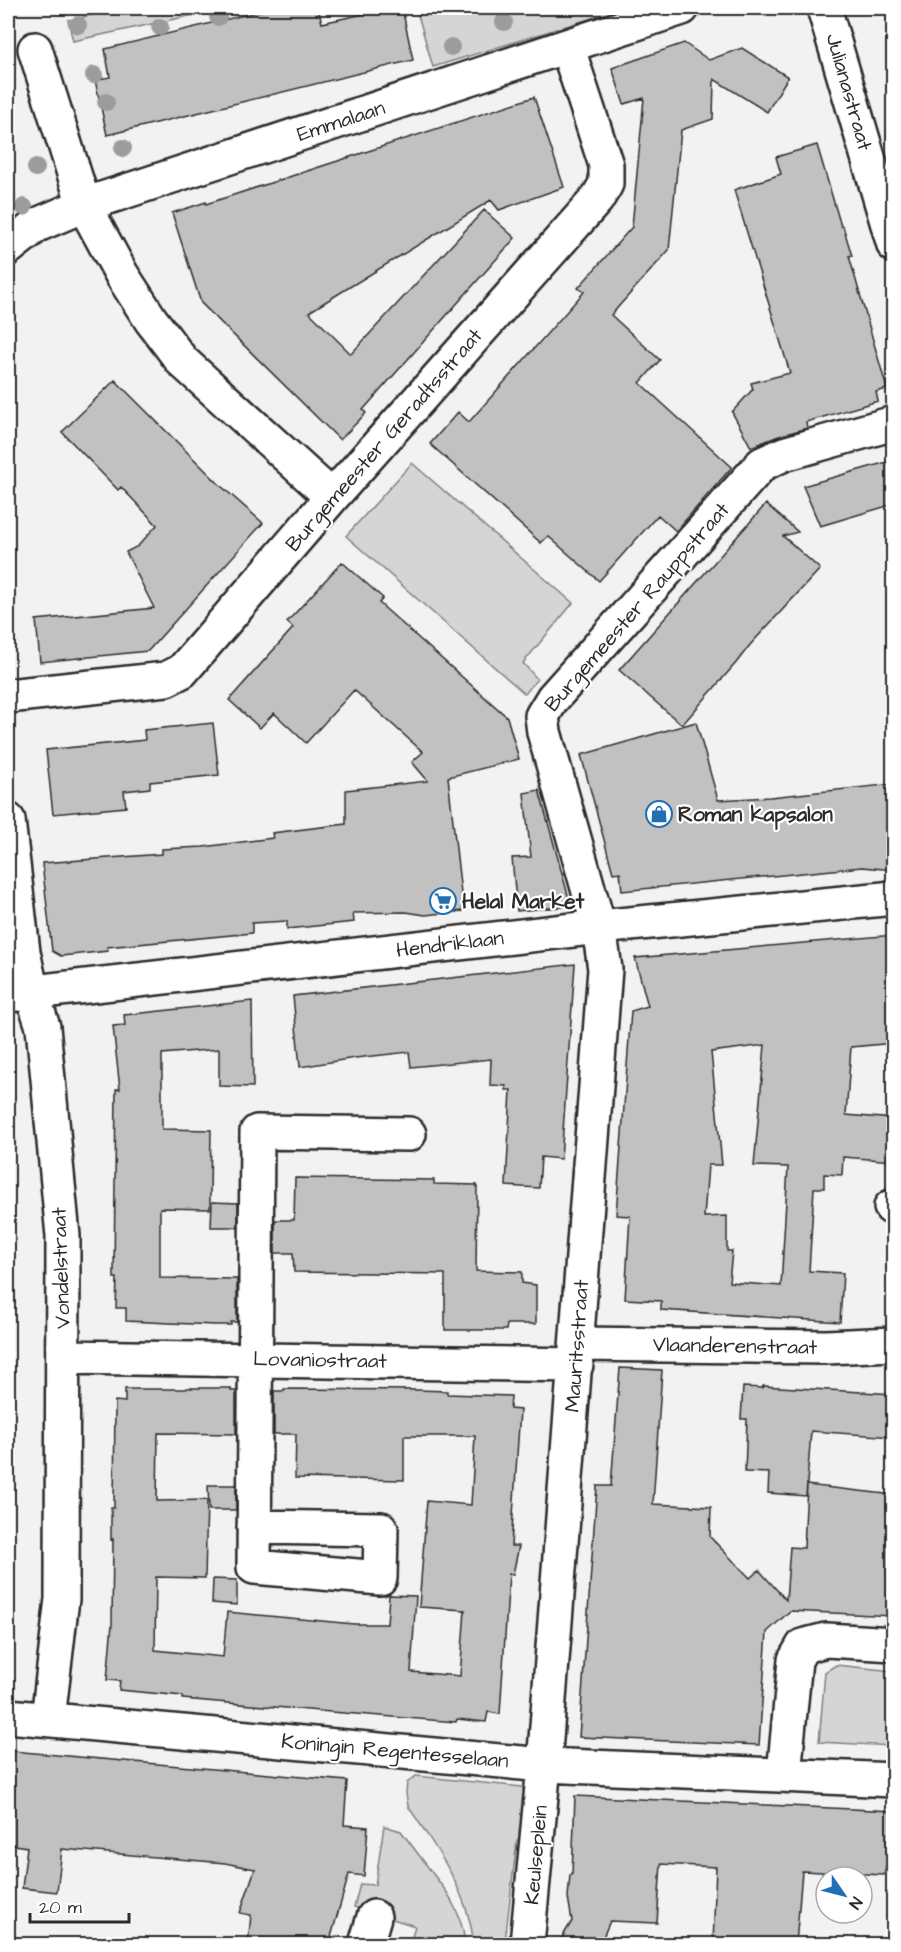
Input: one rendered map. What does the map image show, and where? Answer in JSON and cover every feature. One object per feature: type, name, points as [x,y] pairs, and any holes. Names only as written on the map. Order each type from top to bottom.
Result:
[{"type":"street","name":"Emmalaan","points":[[8,248],[37,225],[84,205],[682,8]]},
{"type":"street","name":"Julianastraat","points":[[824,8],[894,245]]},
{"type":"street","name":"Burgemeester Geradtsstraat","points":[[8,696],[166,679],[182,671],[332,497],[597,199],[606,184],[606,165],[567,46]]},
{"type":"street","points":[[35,49],[84,205],[122,275],[151,320],[182,361],[332,497]]},
{"type":"street","name":"Burgemeester Rauppstraat","points":[[599,927],[544,732],[542,716],[553,698],[762,464],[784,454],[894,423]]},
{"type":"street","name":"Vondelstraat","points":[[8,820],[22,952],[20,994],[44,1028],[62,1225],[64,1357],[62,1599],[48,1719]]},
{"type":"street","name":"Hendriklaan","points":[[20,994],[599,927],[894,898]]},
{"type":"street","name":"Mauritsstraat","points":[[544,1765],[605,969],[599,927]]},
{"type":"street","points":[[254,1527],[257,1132],[409,1134]]},
{"type":"street","name":"Vlaanderenstraat","points":[[577,1354],[894,1344]]},
{"type":"street","name":"Lovaniostraat","points":[[64,1357],[255,1359],[577,1354]]},
{"type":"street","points":[[784,1774],[795,1660],[803,1646],[826,1640],[894,1644]]},
{"type":"street","name":"Koningin Regentesselaan","points":[[8,1716],[544,1765],[894,1780]]},
{"type":"street","name":"Keulseplein","points":[[527,1944],[544,1765]]},
{"type":"shaded area","points":[[127,8],[226,8],[73,41],[68,20]]},
{"type":"shaded area","points":[[416,8],[625,8],[433,67]]},
{"type":"shaded area","points":[[412,463],[573,603],[523,663],[537,679],[525,694],[346,536]]},
{"type":"shaded area","points":[[836,1665],[893,1671],[893,1746],[819,1742],[825,1672]]},
{"type":"shaded area","points":[[416,1776],[522,1787],[527,1798],[525,1840],[517,1840],[505,1941],[478,1940],[473,1937],[469,1918],[456,1884],[439,1852],[408,1806],[407,1783]]},
{"type":"shaded area","points":[[384,1826],[401,1831],[448,1894],[458,1914],[465,1944],[410,1944],[415,1926],[354,1907],[360,1884],[375,1885]]},
{"type":"building","points":[[273,8],[318,8],[322,23],[391,8],[402,8],[413,60],[107,135],[95,80],[110,77],[105,49]]},
{"type":"building","points":[[684,43],[709,60],[742,48],[788,77],[767,112],[714,79],[713,119],[681,130],[669,250],[611,315],[660,360],[640,383],[732,467],[676,531],[658,515],[599,581],[548,536],[541,543],[430,444],[458,412],[469,422],[584,292],[578,288],[632,227],[644,98],[624,104],[612,68]]},
{"type":"building","points":[[534,97],[564,187],[499,210],[491,200],[309,312],[351,354],[484,210],[515,238],[363,410],[366,413],[340,440],[201,303],[172,213],[206,202],[206,204]]},
{"type":"building","points":[[817,145],[852,256],[849,256],[887,389],[876,392],[878,401],[806,422],[807,428],[751,447],[732,412],[753,389],[751,383],[790,373],[734,190],[781,174],[776,157]]},
{"type":"building","points":[[115,380],[221,486],[263,523],[148,651],[40,662],[36,620],[154,608],[126,552],[138,546],[157,525],[121,487],[118,490],[62,432]]},
{"type":"building","points":[[894,460],[894,504],[820,526],[803,486]]},
{"type":"building","points":[[766,504],[798,532],[783,536],[820,569],[750,645],[682,725],[619,670]]},
{"type":"building","points":[[342,562],[383,598],[379,603],[507,717],[519,759],[448,777],[463,911],[425,915],[406,912],[353,913],[354,922],[287,929],[287,921],[252,923],[252,933],[107,947],[108,951],[61,956],[52,951],[42,863],[162,854],[162,849],[203,847],[273,838],[272,833],[346,824],[346,790],[428,781],[412,762],[423,752],[354,690],[306,743],[274,713],[260,728],[229,700],[293,628],[287,622]]},
{"type":"building","points":[[696,722],[718,800],[894,784],[894,870],[862,867],[622,891],[620,872],[613,873],[581,755]]},
{"type":"building","points":[[213,723],[219,775],[150,782],[150,788],[124,791],[126,807],[53,814],[46,750],[145,740],[144,730]]},
{"type":"building","points":[[539,790],[571,906],[517,911],[512,858],[531,857],[524,793]]},
{"type":"building","points":[[894,935],[894,1043],[851,1047],[846,1115],[894,1119],[894,1161],[843,1157],[842,1175],[824,1174],[824,1188],[814,1188],[809,1271],[843,1273],[840,1322],[661,1310],[661,1301],[625,1299],[630,1216],[616,1215],[631,1011],[648,1006],[635,958]],"holes":[[[765,1045],[754,1166],[788,1167],[781,1286],[729,1282],[732,1251],[727,1251],[727,1216],[704,1217],[708,1165],[722,1165],[711,1052]]]},
{"type":"building","points":[[575,964],[561,1159],[541,1157],[539,1188],[506,1186],[511,1090],[506,1090],[506,1086],[490,1085],[491,1059],[411,1067],[409,1052],[300,1067],[293,996]]},
{"type":"building","points":[[252,1001],[253,1087],[219,1086],[219,1049],[162,1054],[162,1129],[211,1130],[210,1209],[160,1208],[160,1278],[237,1279],[237,1322],[231,1322],[231,1325],[215,1325],[126,1321],[126,1308],[116,1308],[117,1278],[114,1278],[116,1089],[120,1089],[113,1026],[125,1025],[124,1015]]},
{"type":"building","points":[[295,1178],[434,1180],[434,1184],[477,1185],[476,1271],[522,1272],[522,1283],[536,1285],[536,1324],[507,1324],[506,1330],[445,1330],[445,1274],[294,1272],[293,1253],[275,1253],[275,1220],[294,1220]]},
{"type":"building","points":[[212,1202],[238,1203],[238,1227],[211,1227]]},
{"type":"building","points":[[620,1368],[662,1370],[653,1504],[711,1507],[710,1537],[750,1578],[759,1570],[786,1600],[790,1547],[804,1548],[807,1485],[894,1495],[894,1616],[790,1611],[767,1632],[759,1745],[579,1737],[597,1486],[611,1486]]},
{"type":"building","points":[[763,1386],[894,1394],[894,1437],[811,1431],[806,1496],[768,1493],[769,1473],[745,1472],[747,1419],[741,1419],[743,1387],[763,1388]]},
{"type":"building","points":[[231,1388],[231,1391],[236,1391],[236,1434],[158,1433],[157,1501],[207,1500],[205,1578],[156,1577],[155,1650],[223,1657],[227,1612],[354,1624],[387,1624],[389,1595],[416,1596],[411,1672],[460,1676],[465,1610],[419,1607],[427,1501],[471,1505],[475,1436],[404,1436],[404,1480],[295,1478],[296,1434],[274,1434],[274,1391],[284,1391],[284,1389],[417,1390],[447,1391],[447,1394],[511,1396],[510,1409],[520,1410],[511,1546],[519,1546],[513,1574],[509,1574],[500,1714],[488,1712],[486,1722],[457,1719],[456,1722],[331,1712],[183,1699],[183,1696],[119,1690],[120,1681],[107,1680],[112,1624],[111,1508],[114,1508],[115,1401],[125,1402],[125,1389]]},
{"type":"building","points":[[208,1485],[236,1485],[236,1510],[209,1510]]},
{"type":"building","points":[[213,1579],[237,1580],[237,1605],[212,1603]]},
{"type":"building","points":[[12,1751],[347,1781],[344,1825],[368,1827],[364,1876],[349,1874],[329,1944],[248,1944],[251,1915],[240,1913],[255,1869],[225,1863],[62,1849],[57,1892],[22,1888],[27,1847],[8,1844],[8,1801]]},
{"type":"building","points":[[575,1796],[894,1811],[894,1838],[884,1875],[874,1875],[874,1865],[814,1865],[814,1872],[802,1871],[796,1944],[713,1944],[716,1867],[661,1864],[657,1923],[610,1921],[600,1944],[558,1944],[572,1921],[568,1897],[570,1875],[572,1875]]},
{"type":"place","name":"Roman kapsalon","points":[[659,814]]},
{"type":"place","name":"Helal Market","points":[[443,901]]}]
